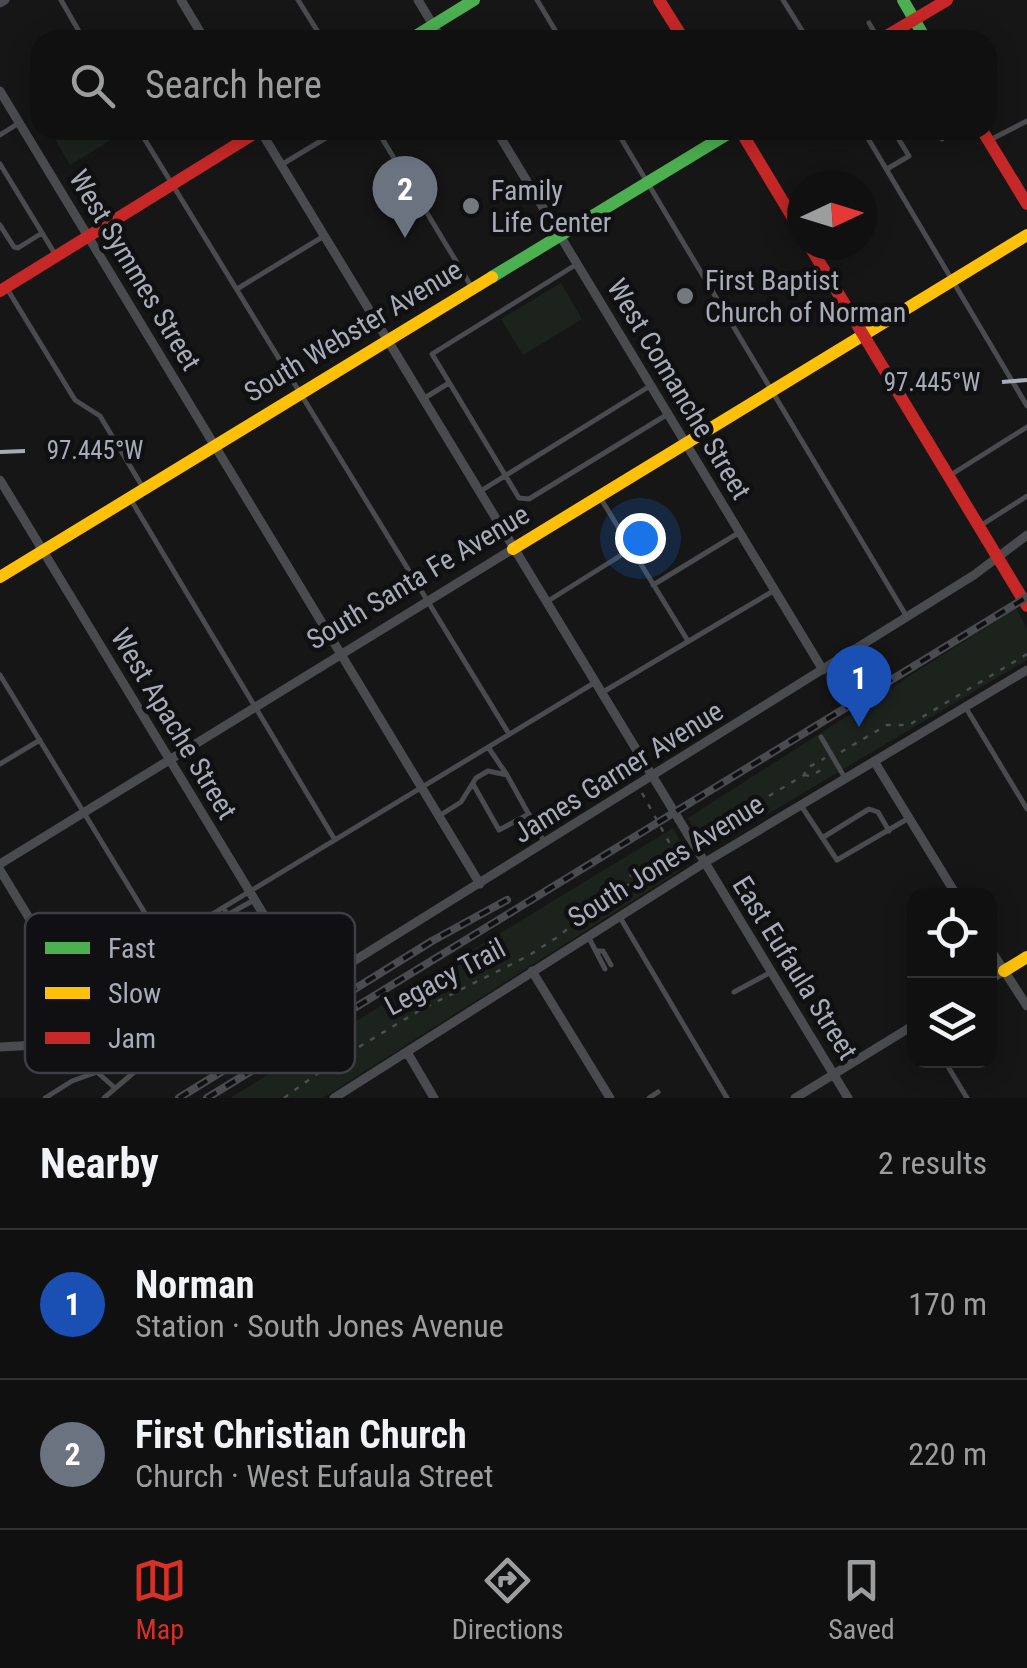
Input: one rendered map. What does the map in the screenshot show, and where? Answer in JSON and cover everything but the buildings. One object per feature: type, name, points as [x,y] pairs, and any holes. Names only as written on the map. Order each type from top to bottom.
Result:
[{"type":"street","points":[[181,0],[199,30]]},
{"type":"street","points":[[418,0],[436,30]]},
{"type":"street","points":[[425,30],[474,0]]},
{"type":"street","points":[[659,0],[678,30]]},
{"type":"street","points":[[902,0],[920,30]]},
{"type":"street","points":[[896,30],[946,0]]},
{"type":"street","name":"West Symmes Street","points":[[0,91],[30,140]]},
{"type":"street","name":"West Symmes Street","points":[[30,140],[480,884]]},
{"type":"street","points":[[3,289],[244,140]]},
{"type":"street","name":"East Eufaula Street","points":[[266,140],[848,1098]]},
{"type":"street","name":"West Comanche Street","points":[[502,140],[823,670]]},
{"type":"street","name":"South Webster Avenue","points":[[0,577],[719,140]]},
{"type":"street","points":[[743,140],[787,209]]},
{"type":"street","points":[[988,140],[1027,204]]},
{"type":"street","name":"South Santa Fe Avenue","points":[[0,867],[341,653],[1027,235]]},
{"type":"street","points":[[819,260],[1027,606]]},
{"type":"street","name":"West Apache Street","points":[[0,480],[262,913]]},
{"type":"street","name":"James Garner Avenue","points":[[355,963],[974,576],[1027,534]]},
{"type":"street","name":"South Jones Avenue","points":[[334,1098],[704,863],[1027,670]]},
{"type":"street","points":[[874,761],[952,888]]},
{"type":"street","points":[[0,867],[27,913]]},
{"type":"street","points":[[992,978],[1027,957]]},
{"type":"street","points":[[997,960],[1027,1006]]},
{"type":"street","points":[[532,971],[610,1098]]},
{"type":"street","points":[[796,1098],[907,1029]]},
{"type":"street","name":"James Garner Avenue","points":[[0,1048],[25,1046]]},
{"type":"street","points":[[407,1052],[434,1098]]},
{"type":"lane","points":[[61,0],[78,30]]},
{"type":"lane","points":[[298,0],[316,30]]},
{"type":"lane","points":[[537,0],[556,30]]},
{"type":"lane","points":[[783,0],[802,30]]},
{"type":"lane","points":[[869,24],[873,30]]},
{"type":"lane","points":[[997,131],[1027,121]]},
{"type":"lane","points":[[0,136],[20,123]]},
{"type":"lane","points":[[145,140],[509,734]]},
{"type":"lane","points":[[281,165],[322,140]]},
{"type":"lane","points":[[383,140],[472,288]]},
{"type":"lane","points":[[622,140],[907,617]]},
{"type":"lane","points":[[869,140],[1027,406]]},
{"type":"lane","points":[[887,169],[909,156],[899,140]]},
{"type":"lane","points":[[0,164],[56,256]]},
{"type":"lane","points":[[0,225],[18,248],[42,233]]},
{"type":"lane","points":[[237,290],[324,236]]},
{"type":"lane","points":[[577,264],[432,354],[519,498],[529,499],[668,414]]},
{"type":"lane","points":[[3,289],[75,400],[100,416],[143,489]]},
{"type":"lane","points":[[423,399],[450,383]]},
{"type":"lane","points":[[479,492],[650,386]]},
{"type":"lane","points":[[949,476],[1027,427]]},
{"type":"lane","points":[[600,496],[688,641]]},
{"type":"lane","points":[[980,526],[1027,496]]},
{"type":"lane","points":[[129,498],[334,840]]},
{"type":"lane","points":[[653,585],[740,532]]},
{"type":"lane","points":[[546,603],[631,549]]},
{"type":"lane","points":[[601,693],[775,590]]},
{"type":"lane","points":[[0,675],[144,913]]},
{"type":"lane","points":[[230,913],[334,840],[594,682]]},
{"type":"lane","points":[[966,708],[1027,809]]},
{"type":"lane","points":[[821,737],[845,778]]},
{"type":"lane","points":[[0,764],[40,740]]},
{"type":"lane","points":[[488,746],[546,844]]},
{"type":"lane","points":[[439,816],[461,802],[488,771],[506,775]]},
{"type":"lane","points":[[473,784],[499,830],[529,814]]},
{"type":"lane","points":[[800,804],[836,860],[909,818]]},
{"type":"lane","points":[[822,838],[868,809],[878,812],[889,830]]},
{"type":"lane","points":[[214,913],[251,896]]},
{"type":"lane","points":[[224,907],[228,913]]},
{"type":"lane","points":[[619,916],[727,1098]]},
{"type":"lane","points":[[588,936],[598,952],[603,952],[608,967]]},
{"type":"lane","points":[[734,992],[771,972]]},
{"type":"lane","points":[[949,1068],[967,1098]]},
{"type":"lane","points":[[44,1098],[95,1073]]},
{"type":"lane","points":[[99,1073],[116,1088]]},
{"type":"lane","points":[[104,1098],[133,1073]]},
{"type":"lane","points":[[649,1098],[658,1092]]},
{"type":"path","points":[[833,757],[891,725],[909,725],[1027,654]]},
{"type":"path","name":"Legacy Trail","points":[[355,1049],[422,1009],[542,947],[621,886],[658,868],[672,859],[674,853],[804,775],[807,768],[833,757],[829,765],[811,776],[804,775]]},
{"type":"path","points":[[642,793],[682,866]]},
{"type":"path","points":[[542,947],[547,954]]},
{"type":"path","name":"Legacy Trail","points":[[284,1098],[319,1073]]},
{"type":"shaded area","points":[[55,140],[111,140],[70,165]]},
{"type":"shaded area","points":[[561,283],[582,319],[523,355],[501,319]]},
{"type":"shaded area","points":[[1016,608],[1027,629],[1027,660],[719,843],[706,843],[696,834],[688,818]]},
{"type":"shaded area","points":[[673,828],[686,852],[678,872],[323,1098],[230,1098],[271,1073],[355,1073],[355,1022]]},
{"type":"railway","points":[[355,1008],[1027,597]]},
{"type":"railway","points":[[355,989],[507,900]]},
{"type":"railway","points":[[179,1098],[219,1073]]},
{"type":"railway","points":[[207,1098],[248,1073]]},
{"type":"traffic: fast","points":[[425,30],[474,0]]},
{"type":"traffic: fast","points":[[903,0],[920,30]]},
{"type":"traffic: fast","points":[[492,277],[718,140]]},
{"type":"traffic: slow","points":[[513,549],[1027,235]]},
{"type":"traffic: slow","points":[[0,577],[492,277]]},
{"type":"traffic: slow","points":[[1004,971],[1027,957]]},
{"type":"traffic: jam","points":[[659,0],[678,30]]},
{"type":"traffic: jam","points":[[897,30],[947,0]]},
{"type":"traffic: jam","points":[[0,291],[244,140]]},
{"type":"traffic: jam","points":[[746,140],[787,208]]},
{"type":"traffic: jam","points":[[988,140],[1027,204]]},
{"type":"traffic: jam","points":[[818,260],[1027,606]]},
{"type":"place","name":"Family Life Center","points":[[471,206]]},
{"type":"place","name":"First Christian Church","points":[[405,238]]},
{"type":"place","name":"First Baptist Church of Norman","points":[[685,296]]},
{"type":"place","name":"Norman","points":[[859,727]]}]
